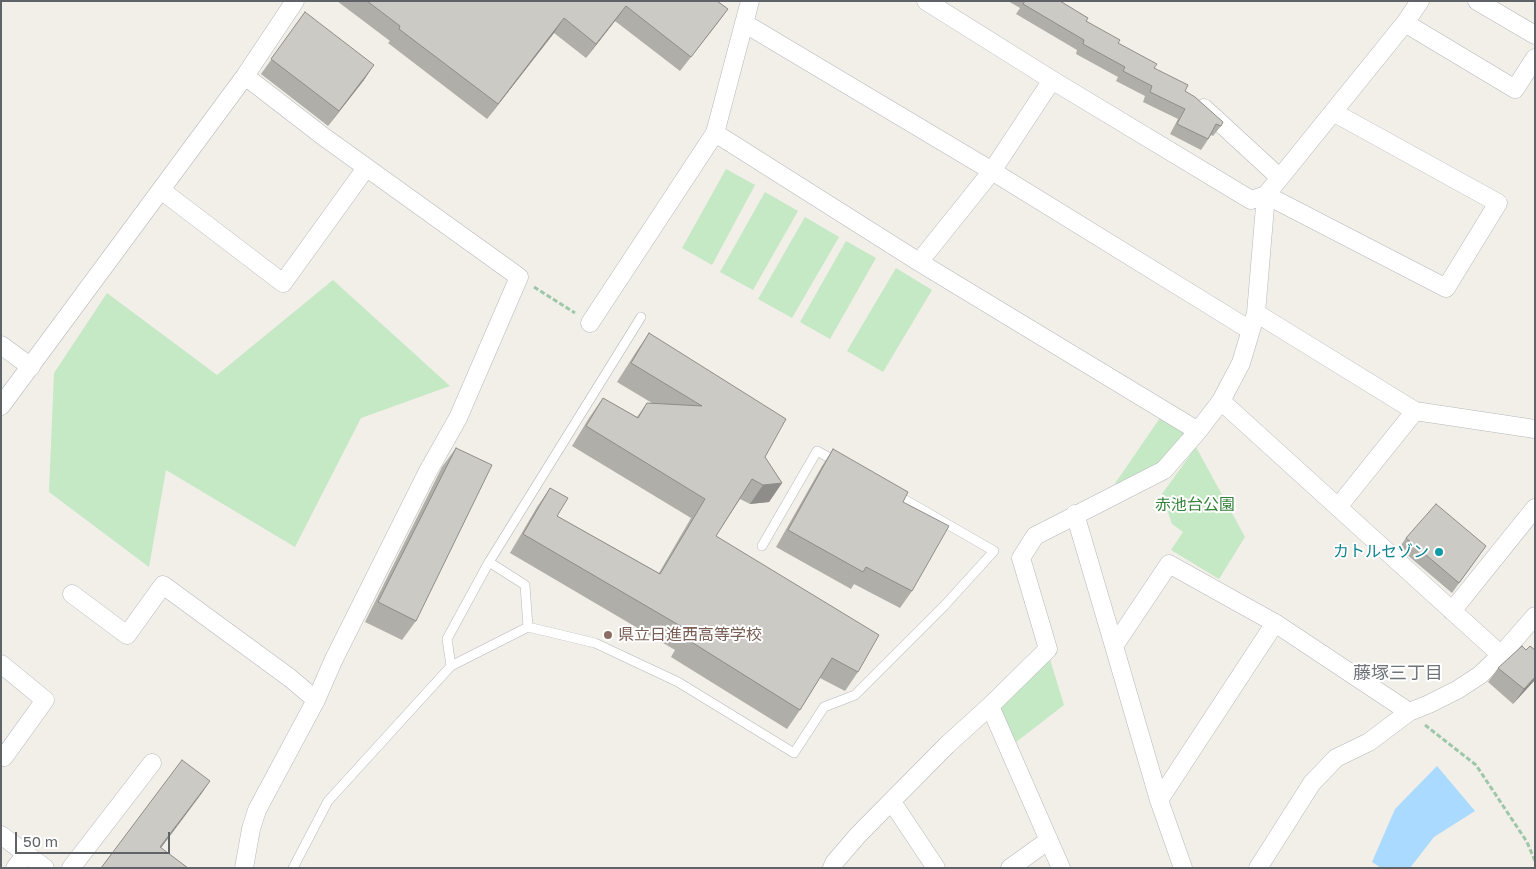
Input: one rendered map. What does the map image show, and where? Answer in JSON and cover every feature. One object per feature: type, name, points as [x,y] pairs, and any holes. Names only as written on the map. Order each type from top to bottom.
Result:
[{"type":"street","points":[[1,406],[245,76],[295,1]]},
{"type":"street","points":[[590,323],[715,133],[750,1]]},
{"type":"street","points":[[926,1],[1052,80],[1251,200],[1266,194],[1405,23],[1420,1]]},
{"type":"street","points":[[1477,1],[1535,35]]},
{"type":"street","points":[[744,23],[992,171],[1250,330]]},
{"type":"street","points":[[1405,23],[1515,89],[1535,58]]},
{"type":"street","points":[[244,868],[250,829],[257,810],[316,700],[334,659],[427,474],[458,418],[519,277],[366,168],[245,76]]},
{"type":"street","points":[[919,262],[992,171],[1052,80]]},
{"type":"street","points":[[1194,99],[1279,177]]},
{"type":"street","points":[[1266,194],[1446,288],[1498,203],[1333,112]]},
{"type":"street","points":[[715,133],[919,262],[1198,431]]},
{"type":"street","points":[[161,190],[283,283],[366,168]]},
{"type":"street","points":[[832,868],[834,863],[858,835],[947,745],[1048,649],[1021,558],[1035,536],[1164,470],[1221,401],[1241,363],[1256,313],[1266,194]]},
{"type":"street","points":[[1256,313],[1415,411],[1535,429]]},
{"type":"street","points":[[1,345],[31,367]]},
{"type":"street","points":[[1221,401],[1501,655]]},
{"type":"street","points":[[1338,507],[1415,411]]},
{"type":"street","points":[[1452,611],[1535,508]]},
{"type":"street","points":[[1075,514],[1159,800],[1183,868]]},
{"type":"street","points":[[1114,646],[1169,564],[1275,623],[1409,712]]},
{"type":"street","points":[[72,594],[126,635],[163,584],[290,678],[316,700]]},
{"type":"street","points":[[1258,868],[1312,783],[1336,758],[1369,742],[1409,712],[1457,690],[1480,675],[1501,655],[1535,616]]},
{"type":"street","points":[[1159,800],[1275,623]]},
{"type":"street","points":[[1,664],[46,700],[4,757],[1,754]]},
{"type":"street","points":[[990,706],[1061,868]]},
{"type":"street","points":[[71,868],[152,763]]},
{"type":"street","points":[[892,802],[936,868]]},
{"type":"street","points":[[1,835],[45,868]]},
{"type":"street","points":[[1010,868],[1049,840]]},
{"type":"street","points":[[15,868],[27,853]]},
{"type":"lane","points":[[451,666],[447,639],[489,562],[641,318]]},
{"type":"lane","points":[[762,546],[817,451],[842,465]]},
{"type":"lane","points":[[293,868],[328,801],[451,666],[528,627],[595,643],[670,678],[794,753],[824,707],[855,695],[945,605],[994,551],[885,489]]},
{"type":"lane","points":[[489,562],[524,585],[528,627]]},
{"type":"path","points":[[519,277],[567,308]]},
{"type":"path","points":[[1409,712],[1476,764],[1526,842],[1535,861]]},
{"type":"green space","points":[[726,169],[755,185],[712,265],[682,248]]},
{"type":"green space","points":[[765,192],[798,211],[753,290],[720,272]]},
{"type":"green space","points":[[805,217],[839,237],[792,318],[758,299]]},
{"type":"green space","points":[[846,241],[876,258],[830,339],[800,322]]},
{"type":"green space","points":[[896,268],[932,290],[883,372],[847,351]]},
{"type":"green space","points":[[333,280],[450,386],[361,418],[295,547],[166,470],[149,567],[49,492],[54,373],[107,293],[217,375]]},
{"type":"green space","points":[[1160,418],[1185,433],[1160,462],[1114,485]]},
{"type":"green space","name":"赤池台公園","points":[[1196,447],[1245,537],[1219,579],[1171,550],[1183,532],[1172,524],[1162,494]]},
{"type":"green space","points":[[1048,653],[1064,705],[1011,746],[994,707]]},
{"type":"water","points":[[1437,766],[1475,811],[1434,837],[1410,868],[1381,868],[1372,862],[1395,809]]},
{"type":"building","points":[[367,1],[717,1],[728,9],[691,57],[626,6],[596,44],[564,18],[498,104],[399,29],[400,26]]},
{"type":"building","points":[[1025,1],[1060,1],[1088,18],[1086,21],[1120,40],[1118,43],[1157,64],[1154,68],[1188,85],[1185,91],[1195,97],[1223,122],[1221,126],[1216,124],[1208,139],[1177,124],[1185,109],[1150,92],[1152,86],[1123,71],[1125,67],[1083,44],[1084,40],[1023,4]]},
{"type":"building","points":[[305,12],[374,65],[339,111],[271,59]]},
{"type":"building","points":[[649,333],[786,419],[765,457],[782,483],[763,485],[752,479],[716,536],[879,635],[858,672],[832,658],[800,710],[685,638],[689,631],[523,534],[550,488],[568,498],[557,516],[660,574],[705,499],[586,426],[603,398],[638,418],[647,403],[702,406],[631,363]]},
{"type":"building","points":[[456,448],[492,465],[416,621],[378,602]]},
{"type":"building","points":[[833,449],[908,492],[903,502],[949,526],[912,591],[866,567],[863,572],[788,530]]},
{"type":"building","name":"カトルセゾン","points":[[1436,504],[1486,546],[1459,583],[1406,538]]},
{"type":"building","points":[[1522,646],[1526,650],[1530,646],[1535,650],[1535,677],[1524,689],[1498,668]]},
{"type":"building","points":[[182,760],[210,781],[160,847],[188,868],[101,868]]},
{"type":"place","name":"カトルセゾン","points":[[1439,552]]},
{"type":"place","name":"県立日進西高等学校","points":[[608,635]]},
{"type":"district","name":"藤塚三丁目","points":[[1398,673]]}]
